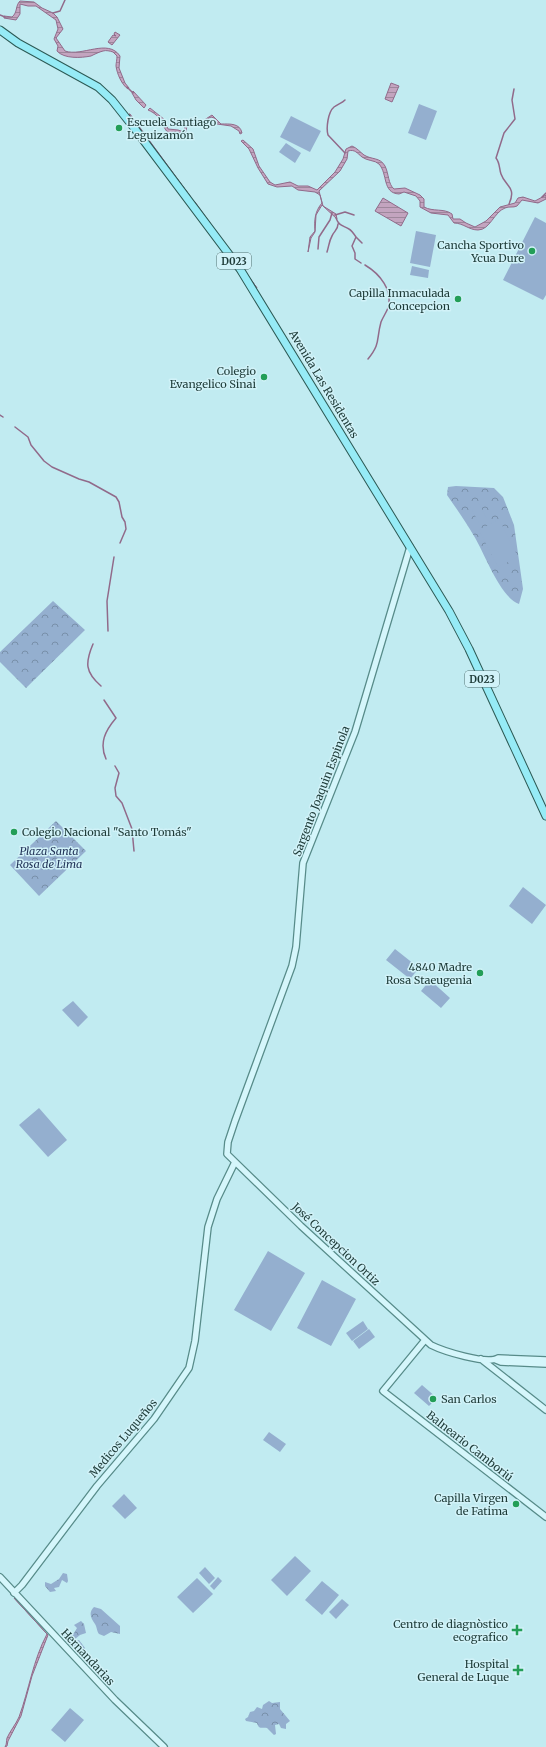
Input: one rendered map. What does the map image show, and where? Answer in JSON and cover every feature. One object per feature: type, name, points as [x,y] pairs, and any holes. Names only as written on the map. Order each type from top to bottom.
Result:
[{"type":"main road","name":"Avenida Las Residentas","points":[[0,30],[18,43],[98,87],[122,112],[240,269],[449,611],[546,816]]},
{"type":"street","name":"Sargento Joaquin Espinola","points":[[230,1158],[227,1150],[235,1121],[292,966],[296,947],[304,859],[355,732],[410,547]]},
{"type":"street","name":"José Concepcion Ortiz","points":[[230,1158],[321,1245],[431,1345],[445,1351],[481,1359],[496,1360]]},
{"type":"street","name":"Medicos Luqueños","points":[[14,1593],[22,1585],[105,1476],[154,1419],[189,1368],[195,1341],[208,1227],[217,1199],[235,1162]]},
{"type":"street","name":"Balneario Camboriú","points":[[425,1340],[382,1391],[546,1517]]},
{"type":"street","points":[[496,1360],[498,1358],[546,1360]]},
{"type":"street","points":[[481,1359],[546,1410]]},
{"type":"street","points":[[496,1360],[501,1362],[546,1364]]},
{"type":"street","name":"Hernandarias","points":[[0,1577],[115,1700],[164,1747]]},
{"type":"green space","points":[[419,104],[437,111],[426,140],[408,133]]},
{"type":"green space","points":[[291,116],[321,131],[310,152],[280,137]]},
{"type":"green space","points":[[286,143],[301,153],[295,163],[279,152]]},
{"type":"green space","name":"Cancha Sportivo Ycua Dure","points":[[535,217],[546,223],[546,295],[543,300],[503,280]]},
{"type":"green space","points":[[416,231],[436,235],[430,267],[410,263]]},
{"type":"green space","points":[[412,266],[429,270],[428,278],[410,275]]},
{"type":"green space","points":[[448,487],[494,488],[503,497],[514,525],[523,589],[519,604],[512,600],[499,584],[474,536],[447,495]]},
{"type":"green space","points":[[478,502],[487,519],[479,523],[470,506]]},
{"type":"green space","points":[[499,519],[518,557],[498,567],[479,530]]},
{"type":"green space","points":[[53,601],[85,630],[26,688],[0,662],[0,652]]},
{"type":"green space","name":"Plaza Santa Rosa de Lima","points":[[56,821],[86,851],[39,896],[10,865]]},
{"type":"green space","points":[[523,887],[546,905],[532,924],[509,906]]},
{"type":"green space","points":[[395,949],[419,968],[410,979],[386,960]]},
{"type":"green space","points":[[430,980],[450,998],[441,1008],[421,991]]},
{"type":"green space","points":[[73,1001],[88,1017],[78,1027],[62,1010]]},
{"type":"green space","points":[[39,1108],[67,1140],[48,1157],[19,1125]]},
{"type":"green space","points":[[268,1251],[305,1273],[271,1331],[234,1310]]},
{"type":"green space","points":[[322,1280],[356,1299],[331,1346],[297,1328]]},
{"type":"green space","points":[[363,1321],[368,1329],[352,1341],[346,1333]]},
{"type":"green space","points":[[369,1329],[375,1337],[359,1349],[353,1341]]},
{"type":"green space","points":[[422,1385],[437,1398],[429,1406],[414,1393]]},
{"type":"green space","points":[[269,1432],[286,1444],[280,1452],[263,1440]]},
{"type":"green space","points":[[124,1494],[137,1508],[125,1519],[112,1506]]},
{"type":"green space","points":[[295,1556],[311,1571],[287,1596],[271,1580]]},
{"type":"green space","points":[[205,1567],[215,1578],[209,1584],[199,1573]]},
{"type":"green space","points":[[63,1573],[67,1574],[67,1583],[62,1580],[59,1587],[54,1588],[56,1591],[50,1592],[45,1586],[45,1582],[51,1584],[59,1579]]},
{"type":"green space","points":[[218,1577],[222,1581],[214,1590],[210,1586]]},
{"type":"green space","points":[[197,1578],[213,1594],[193,1613],[177,1597]]},
{"type":"green space","points":[[322,1581],[339,1595],[322,1615],[305,1600]]},
{"type":"green space","points":[[342,1599],[349,1605],[336,1619],[329,1612]]},
{"type":"green space","points":[[94,1607],[101,1609],[120,1626],[120,1634],[111,1632],[104,1636],[99,1634],[91,1616],[91,1611]]},
{"type":"green space","points":[[81,1621],[84,1624],[86,1633],[75,1639],[76,1641],[79,1640],[85,1648],[84,1652],[80,1654],[67,1642],[63,1633],[67,1630],[74,1633],[77,1628],[74,1625]]},
{"type":"green space","points":[[269,1701],[272,1703],[280,1702],[280,1709],[290,1721],[286,1724],[286,1729],[281,1728],[279,1724],[275,1725],[276,1734],[274,1735],[267,1728],[260,1727],[257,1723],[246,1721],[245,1719],[248,1717],[250,1712],[254,1711],[257,1707],[262,1709],[263,1705]]},
{"type":"green space","points":[[70,1708],[84,1720],[65,1742],[51,1730]]},
{"type":"shaded area","points":[[20,1],[34,2],[57,17],[63,29],[56,38],[65,51],[79,52],[109,48],[115,51],[120,56],[119,68],[125,83],[129,88],[128,89],[124,85],[119,76],[116,66],[117,56],[113,52],[104,51],[98,52],[91,56],[78,57],[68,57],[60,54],[57,51],[58,46],[54,39],[58,29],[56,20],[36,6],[20,4],[20,14],[16,20],[4,18],[4,16],[12,17],[14,15]]},
{"type":"shaded area","points":[[115,32],[120,35],[112,45],[108,42],[113,35],[116,36],[114,34]]},
{"type":"shaded area","points":[[391,83],[399,86],[392,102],[385,99]]},
{"type":"shaded area","points":[[133,91],[146,105],[144,108],[136,100],[132,93]]},
{"type":"shaded area","points":[[150,108],[165,120],[168,129],[184,132],[185,125],[187,123],[198,124],[212,115],[221,124],[231,124],[239,127],[242,133],[240,134],[239,131],[231,126],[217,124],[214,118],[211,117],[198,125],[187,126],[185,135],[175,132],[169,133],[157,116],[148,110]]},
{"type":"shaded area","points":[[129,114],[130,114],[190,196]]},
{"type":"shaded area","points":[[243,140],[253,149],[259,166],[270,182],[275,185],[290,182],[298,186],[308,186],[317,190],[335,172],[343,159],[346,149],[352,146],[364,155],[383,163],[394,189],[405,188],[420,195],[424,199],[424,207],[449,212],[452,214],[453,219],[460,219],[475,227],[486,221],[500,207],[515,203],[518,198],[523,197],[535,201],[546,195],[546,199],[538,203],[522,200],[517,206],[506,207],[501,210],[486,227],[475,230],[454,223],[448,215],[431,213],[420,207],[420,201],[416,196],[404,192],[399,194],[394,193],[388,187],[384,173],[379,164],[364,158],[354,151],[348,151],[347,159],[340,171],[319,191],[323,206],[322,205],[316,215],[315,232],[311,238],[308,252],[310,237],[315,231],[316,212],[322,203],[320,195],[315,192],[298,190],[292,186],[277,187],[268,184],[249,149],[241,141]]},
{"type":"shaded area","points":[[383,198],[408,213],[401,226],[375,211]]},
{"type":"shaded area","points":[[194,202],[195,202],[257,288]]},
{"type":"shaded area","points":[[323,206],[336,214],[337,219]]},
{"type":"shaded area","points":[[14,1598],[48,1635],[32,1676],[21,1716],[8,1741],[7,1746],[5,1747],[7,1738],[19,1717],[38,1654],[47,1634]]},
{"type":"waterway","points":[[53,13],[60,11],[65,0]]},
{"type":"waterway","points":[[0,15],[5,17]]},
{"type":"waterway","points":[[127,87],[133,93]]},
{"type":"waterway","points":[[509,204],[512,194],[511,190],[501,174],[496,158],[504,133],[515,119],[512,100],[514,89]]},
{"type":"waterway","points":[[345,100],[332,109],[327,128],[328,135],[345,153]]},
{"type":"waterway","points":[[542,197],[546,193]]},
{"type":"waterway","points":[[335,215],[345,212],[354,215]]},
{"type":"waterway","points":[[318,249],[319,237],[330,220],[332,213]]},
{"type":"waterway","points":[[336,218],[340,224],[350,230],[356,237],[352,246],[355,253],[355,259],[361,263]]},
{"type":"waterway","points":[[327,252],[330,240],[338,224]]},
{"type":"waterway","points":[[356,237],[362,243]]},
{"type":"waterway","points":[[365,265],[376,273],[384,283],[389,295],[388,308],[381,322],[377,345],[368,359]]},
{"type":"waterway","points":[[15,427],[28,437],[31,445],[44,461],[52,467],[89,482],[116,497],[119,502],[126,529],[120,543]]},
{"type":"waterway","points":[[108,631],[107,601],[114,557]]},
{"type":"waterway","points":[[93,644],[88,667],[89,672],[101,686]]},
{"type":"waterway","points":[[104,700],[116,718],[104,737],[103,748],[106,759]]},
{"type":"waterway","points":[[115,766],[119,773],[115,788],[116,796],[122,803],[132,829],[134,851]]},
{"type":"place","name":"Escuela Santiago Leguizamón","points":[[119,128]]},
{"type":"place","name":"Cancha Sportivo Ycua Dure","points":[[532,251]]},
{"type":"place","name":"Capilla Inmaculada Concepcion","points":[[458,299]]},
{"type":"place","name":"Colegio Evangelico Sinai","points":[[264,377]]},
{"type":"place","name":"Colegio Nacional \"Santo Tomás\"","points":[[14,832]]},
{"type":"place","name":"4840 Madre Rosa Staeugenia","points":[[480,973]]},
{"type":"place","name":"San Carlos","points":[[433,1399]]},
{"type":"place","name":"Capilla Virgen de Fatima","points":[[516,1504]]},
{"type":"place","name":"Centro de diagnòstico ecografico","points":[[517,1630]]},
{"type":"place","name":"Hospital General de Luque","points":[[518,1670]]}]
